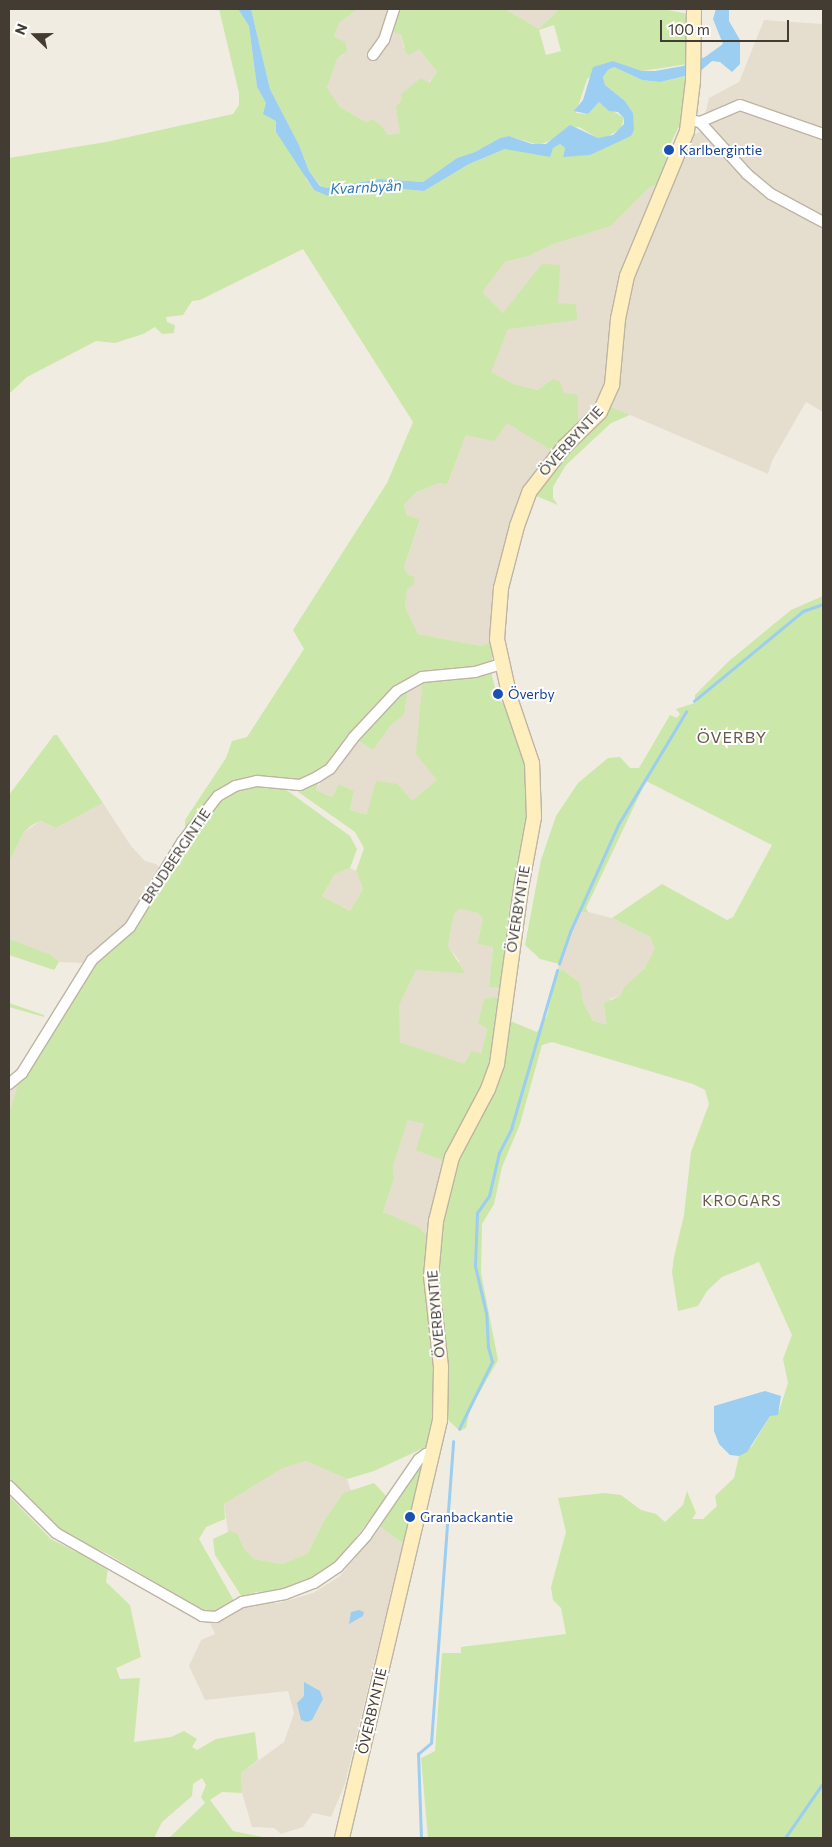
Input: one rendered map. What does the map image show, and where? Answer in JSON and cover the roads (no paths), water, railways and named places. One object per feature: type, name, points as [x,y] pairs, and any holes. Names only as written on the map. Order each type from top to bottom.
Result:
[{"type":"street","points":[[373,55],[384,40],[394,9]]},
{"type":"street","name":"ÖVERBYNTIE","points":[[342,1838],[433,1455],[442,1407],[431,1276],[436,1221],[452,1157],[488,1089],[497,1064],[520,888],[534,817],[532,763],[501,664],[497,639],[498,608],[524,504],[538,478],[564,447],[600,412],[609,395],[616,366],[618,319],[627,276],[695,121],[693,81],[694,9]]},
{"type":"street","points":[[823,134],[740,105],[695,121],[747,174],[771,194],[823,222]]},
{"type":"street","name":"BRUDBERGINTIE","points":[[9,1084],[22,1072],[92,960],[130,926],[182,842],[218,796],[235,786],[257,781],[300,785],[318,777],[330,770],[353,738],[397,690],[422,677],[475,672],[501,664]]},
{"type":"street","points":[[9,1486],[56,1533],[202,1616],[216,1618],[242,1602],[285,1594],[314,1583],[338,1566],[366,1536],[419,1458],[426,1454],[433,1455]]},
{"type":"water","name":"Kvarnbyån","points":[[238,9],[251,9],[270,89],[299,145],[309,171],[320,186],[327,188],[379,179],[423,182],[457,158],[475,152],[500,138],[509,136],[532,144],[546,144],[570,125],[598,138],[613,135],[624,124],[624,118],[618,112],[609,111],[599,102],[588,114],[574,111],[583,100],[593,67],[613,61],[642,71],[655,71],[683,66],[705,57],[723,44],[713,19],[716,9],[729,9],[729,21],[740,40],[740,64],[732,72],[720,62],[712,61],[698,73],[660,82],[642,80],[614,67],[608,70],[603,77],[605,85],[625,101],[633,113],[634,130],[631,136],[590,155],[563,157],[565,148],[560,144],[553,148],[550,157],[505,149],[469,164],[424,191],[379,187],[328,196],[314,190],[276,132],[276,121],[263,114],[266,103],[257,87],[249,26]]},
{"type":"water","points":[[765,1391],[781,1396],[778,1415],[770,1416],[747,1452],[739,1456],[730,1455],[719,1444],[714,1431],[714,1406]]},
{"type":"water","points":[[359,1610],[364,1612],[363,1616],[349,1624],[351,1612]]},
{"type":"water","points":[[304,1682],[320,1691],[323,1699],[312,1720],[307,1722],[301,1720],[297,1703],[304,1696]]},
{"type":"waterway","points":[[694,701],[803,611],[823,604]]},
{"type":"waterway","points":[[559,964],[570,932],[618,825],[686,712]]},
{"type":"waterway","points":[[459,1429],[492,1362],[488,1347],[486,1313],[475,1266],[477,1213],[489,1196],[499,1153],[511,1129],[557,971]]},
{"type":"waterway","points":[[421,1838],[418,1754],[431,1743],[453,1442]]},
{"type":"waterway","points":[[785,1838],[823,1783]]},
{"type":"place","name":"Karlbergintie","points":[[669,150]]},
{"type":"place","name":"Överby","points":[[498,694]]},
{"type":"place","name":"Granbackantie","points":[[410,1517]]},
{"type":"district","name":"ÖVERBY","points":[[732,737]]},
{"type":"district","name":"KROGARS","points":[[742,1201]]}]
